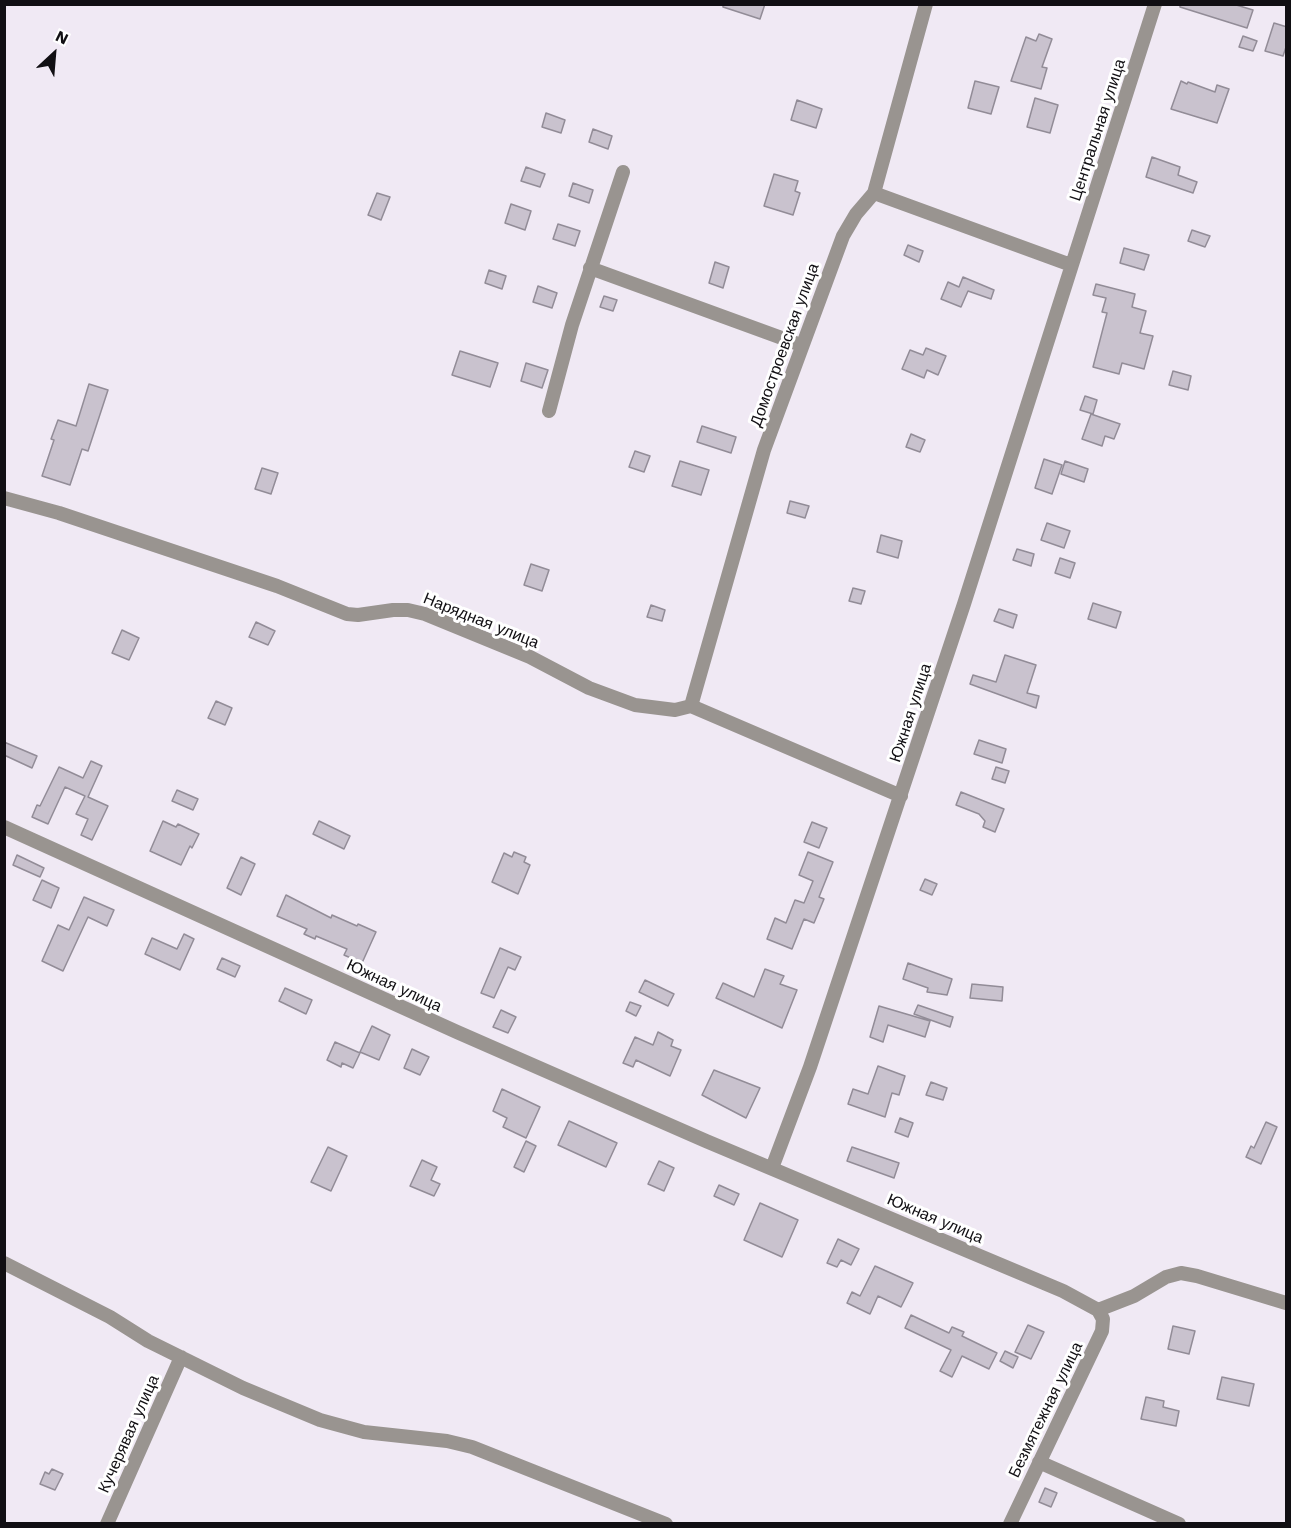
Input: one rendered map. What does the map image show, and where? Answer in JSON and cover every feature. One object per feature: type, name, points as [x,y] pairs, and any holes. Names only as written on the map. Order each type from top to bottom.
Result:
[{"type":"street","name":"Домостроевская улица","points":[[691,706],[764,450],[843,236],[856,214],[873,193],[926,4]]},
{"type":"street","name":"Центральная улица","points":[[1071,265],[1155,4]]},
{"type":"street","points":[[549,411],[590,267],[623,172]]},
{"type":"street","points":[[873,193],[1071,265]]},
{"type":"street","name":"Южная улица","points":[[772,1168],[810,1067],[901,796],[972,581],[1071,265]]},
{"type":"street","points":[[590,267],[801,345]]},
{"type":"street","name":"Нарядная улица","points":[[4,498],[59,513],[277,586],[347,614],[358,615],[393,610],[425,614],[530,657],[588,688],[635,705],[675,710],[691,706],[901,796]]},
{"type":"street","name":"Южная улица","points":[[4,827],[457,1032],[705,1141],[1083,1301],[1098,1310]]},
{"type":"street","points":[[4,1263],[110,1317],[148,1341],[243,1388],[320,1419],[364,1432],[447,1441],[472,1447],[666,1524]]},
{"type":"street","points":[[1098,1310],[1134,1296],[1166,1277],[1181,1273],[1287,1303]]},
{"type":"street","name":"Безмятежная улица","points":[[1010,1524],[1102,1331],[1103,1319],[1098,1310]]},
{"type":"street","name":"Кучерявая улица","points":[[107,1524],[181,1357]]},
{"type":"street","points":[[1039,1462],[1071,1474],[1179,1524]]},
{"type":"building","points":[[723,4],[765,4],[760,19],[723,7]]},
{"type":"building","points":[[1180,4],[1233,4],[1253,10],[1247,28],[1180,7]]},
{"type":"building","points":[[1274,23],[1287,27],[1287,44],[1283,56],[1265,51]]},
{"type":"building","points":[[1039,34],[1052,39],[1042,67],[1047,68],[1041,89],[1011,81],[1026,37],[1036,41]]},
{"type":"building","points":[[1243,36],[1257,41],[1253,51],[1239,47]]},
{"type":"building","points":[[975,81],[999,87],[991,114],[968,108]]},
{"type":"building","points":[[1181,81],[1215,92],[1217,85],[1229,89],[1217,123],[1171,109]]},
{"type":"building","points":[[1035,98],[1058,105],[1050,133],[1027,127]]},
{"type":"building","points":[[797,100],[822,109],[816,128],[791,120]]},
{"type":"building","points":[[546,113],[565,120],[561,133],[542,127]]},
{"type":"building","points":[[593,129],[612,136],[608,149],[589,142]]},
{"type":"building","points":[[1152,157],[1180,167],[1178,175],[1197,182],[1193,193],[1146,177]]},
{"type":"building","points":[[526,167],[545,174],[540,187],[521,181]]},
{"type":"building","points":[[774,174],[798,181],[795,191],[800,193],[793,215],[764,206]]},
{"type":"building","points":[[573,183],[593,190],[589,203],[569,196]]},
{"type":"building","points":[[377,193],[390,197],[381,220],[368,215]]},
{"type":"building","points":[[511,204],[531,211],[525,230],[505,223]]},
{"type":"building","points":[[558,224],[580,231],[575,246],[553,239]]},
{"type":"building","points":[[1192,230],[1210,236],[1205,247],[1188,241]]},
{"type":"building","points":[[908,245],[923,251],[919,262],[904,255]]},
{"type":"building","points":[[1124,248],[1149,255],[1144,270],[1120,263]]},
{"type":"building","points":[[715,262],[729,267],[723,288],[709,283]]},
{"type":"building","points":[[489,270],[506,276],[502,289],[485,283]]},
{"type":"building","points":[[963,277],[994,290],[991,299],[968,291],[961,307],[941,299],[948,282],[959,287]]},
{"type":"building","points":[[1096,284],[1135,294],[1132,307],[1146,311],[1140,333],[1153,336],[1144,369],[1122,363],[1119,374],[1093,367],[1107,313],[1102,312],[1106,298],[1093,295]]},
{"type":"building","points":[[538,286],[557,293],[552,308],[533,302]]},
{"type":"building","points":[[604,296],[617,300],[613,311],[600,307]]},
{"type":"building","points":[[926,348],[946,356],[938,375],[927,370],[924,378],[902,369],[910,350],[923,355]]},
{"type":"building","points":[[460,351],[498,363],[490,387],[452,375]]},
{"type":"building","points":[[526,363],[548,370],[542,388],[521,381]]},
{"type":"building","points":[[1173,371],[1191,376],[1188,390],[1169,385]]},
{"type":"building","points":[[89,384],[108,390],[88,451],[82,449],[70,485],[42,476],[58,420],[76,426]]},
{"type":"building","points":[[1085,396],[1097,400],[1093,414],[1080,410]]},
{"type":"building","points":[[1091,414],[1120,424],[1114,439],[1105,436],[1102,446],[1082,439]]},
{"type":"building","points":[[702,426],[736,437],[731,453],[697,442]]},
{"type":"building","points":[[911,434],[925,440],[920,452],[906,447]]},
{"type":"building","points":[[635,451],[650,456],[644,472],[629,467]]},
{"type":"building","points":[[1044,459],[1062,465],[1052,494],[1035,488]]},
{"type":"building","points":[[680,461],[709,470],[701,495],[672,486]]},
{"type":"building","points":[[1065,461],[1088,469],[1084,482],[1061,474]]},
{"type":"building","points":[[262,468],[278,473],[271,494],[255,489]]},
{"type":"building","points":[[790,501],[809,506],[805,518],[787,513]]},
{"type":"building","points":[[1047,523],[1070,531],[1064,548],[1041,540]]},
{"type":"building","points":[[881,535],[902,541],[898,558],[877,552]]},
{"type":"building","points":[[1017,549],[1034,554],[1031,566],[1013,560]]},
{"type":"building","points":[[1060,558],[1075,563],[1070,578],[1055,573]]},
{"type":"building","points":[[531,564],[549,570],[542,591],[524,585]]},
{"type":"building","points":[[853,588],[865,591],[861,604],[849,601]]},
{"type":"building","points":[[1093,603],[1121,612],[1116,628],[1088,619]]},
{"type":"building","points":[[651,605],[665,610],[662,621],[647,617]]},
{"type":"building","points":[[999,609],[1017,615],[1013,628],[994,621]]},
{"type":"building","points":[[256,622],[275,631],[268,645],[249,637]]},
{"type":"building","points":[[122,630],[139,638],[129,660],[112,653]]},
{"type":"building","points":[[1005,655],[1036,665],[1027,693],[1039,696],[1036,708],[970,684],[973,675],[996,682]]},
{"type":"building","points":[[216,701],[232,708],[225,725],[208,718]]},
{"type":"building","points":[[979,740],[1006,749],[1002,763],[974,754]]},
{"type":"building","points":[[4,742],[37,756],[32,768],[4,755]]},
{"type":"building","points":[[91,761],[102,766],[88,797],[108,806],[92,840],[81,835],[88,819],[76,814],[85,796],[65,787],[48,824],[32,817],[37,805],[40,806],[59,767],[83,778]]},
{"type":"building","points":[[996,767],[1009,771],[1005,783],[992,779]]},
{"type":"building","points":[[177,790],[198,799],[193,810],[172,801]]},
{"type":"building","points":[[961,792],[1004,809],[995,832],[983,827],[985,821],[979,814],[956,805]]},
{"type":"building","points":[[163,821],[176,827],[178,824],[199,834],[181,865],[150,851]]},
{"type":"building","points":[[319,821],[350,836],[344,849],[313,834]]},
{"type":"building","points":[[812,822],[827,828],[819,848],[804,842]]},
{"type":"building","points":[[514,852],[526,857],[524,862],[530,865],[518,894],[492,882],[504,853],[512,857]]},
{"type":"building","points":[[808,852],[833,862],[819,897],[824,899],[814,923],[804,919],[792,949],[767,939],[775,918],[786,923],[795,900],[804,903],[813,881],[799,875]]},
{"type":"building","points":[[17,855],[44,868],[40,877],[13,865]]},
{"type":"building","points":[[241,857],[255,864],[241,895],[227,888]]},
{"type":"building","points":[[925,879],[937,884],[932,895],[920,890]]},
{"type":"building","points":[[42,880],[59,888],[51,908],[33,900]]},
{"type":"building","points":[[286,895],[331,918],[332,915],[376,932],[362,963],[344,955],[347,949],[316,936],[315,939],[304,934],[307,929],[277,916]]},
{"type":"building","points":[[84,897],[114,910],[107,926],[88,917],[63,971],[42,961],[58,925],[69,930]]},
{"type":"building","points":[[184,934],[194,939],[180,970],[145,954],[152,938],[177,949]]},
{"type":"building","points":[[500,948],[521,957],[515,970],[508,967],[494,998],[481,993]]},
{"type":"building","points":[[222,958],[240,966],[235,977],[217,969]]},
{"type":"building","points":[[908,963],[952,979],[947,995],[927,992],[928,988],[903,979]]},
{"type":"building","points":[[765,969],[784,976],[780,984],[797,990],[782,1028],[716,998],[723,983],[754,997]]},
{"type":"building","points":[[645,980],[674,994],[668,1006],[639,992]]},
{"type":"building","points":[[972,984],[1003,987],[1002,1001],[970,998]]},
{"type":"building","points":[[285,988],[312,1000],[306,1014],[279,1001]]},
{"type":"building","points":[[630,1002],[641,1006],[636,1016],[626,1011]]},
{"type":"building","points":[[918,1005],[953,1017],[950,1027],[914,1014]]},
{"type":"building","points":[[879,1006],[930,1021],[925,1037],[888,1025],[883,1042],[870,1037]]},
{"type":"building","points":[[501,1010],[516,1017],[508,1033],[493,1027]]},
{"type":"building","points":[[372,1026],[390,1035],[379,1060],[360,1052]]},
{"type":"building","points":[[658,1032],[673,1040],[671,1046],[681,1050],[670,1076],[636,1060],[633,1067],[623,1063],[635,1037],[653,1045]]},
{"type":"building","points":[[335,1042],[360,1053],[353,1068],[342,1063],[341,1067],[327,1060]]},
{"type":"building","points":[[412,1049],[429,1057],[420,1075],[404,1068]]},
{"type":"building","points":[[878,1066],[905,1076],[899,1095],[892,1093],[885,1117],[848,1104],[853,1089],[868,1094]]},
{"type":"building","points":[[714,1070],[760,1088],[746,1118],[702,1095]]},
{"type":"building","points":[[931,1082],[947,1088],[943,1100],[926,1095]]},
{"type":"building","points":[[502,1089],[540,1107],[526,1138],[503,1127],[507,1118],[493,1111]]},
{"type":"building","points":[[900,1118],[913,1123],[908,1137],[895,1132]]},
{"type":"building","points":[[569,1121],[617,1143],[606,1167],[558,1145]]},
{"type":"building","points":[[1266,1122],[1277,1127],[1261,1164],[1246,1157],[1251,1146],[1254,1148]]},
{"type":"building","points":[[526,1141],[536,1146],[524,1172],[514,1167]]},
{"type":"building","points":[[328,1147],[347,1156],[331,1191],[311,1182]]},
{"type":"building","points":[[852,1147],[899,1163],[894,1178],[847,1161]]},
{"type":"building","points":[[422,1160],[437,1167],[431,1180],[440,1184],[434,1196],[410,1186]]},
{"type":"building","points":[[659,1161],[674,1168],[664,1191],[648,1184]]},
{"type":"building","points":[[719,1185],[739,1194],[734,1205],[714,1196]]},
{"type":"building","points":[[760,1203],[798,1220],[782,1257],[744,1240]]},
{"type":"building","points":[[838,1239],[859,1249],[851,1265],[841,1260],[837,1267],[827,1263]]},
{"type":"building","points":[[875,1266],[913,1283],[901,1307],[878,1296],[870,1314],[847,1303],[852,1292],[860,1296]]},
{"type":"building","points":[[911,1315],[949,1333],[952,1327],[964,1332],[962,1336],[997,1353],[989,1369],[962,1356],[952,1377],[940,1371],[951,1350],[905,1328]]},
{"type":"building","points":[[1028,1325],[1044,1332],[1031,1359],[1015,1352]]},
{"type":"building","points":[[1173,1326],[1195,1331],[1189,1354],[1168,1349]]},
{"type":"building","points":[[1005,1351],[1018,1357],[1013,1368],[1000,1361]]},
{"type":"building","points":[[1222,1377],[1254,1384],[1249,1406],[1217,1399]]},
{"type":"building","points":[[1146,1397],[1164,1401],[1163,1407],[1179,1411],[1176,1426],[1141,1419]]},
{"type":"building","points":[[52,1469],[63,1474],[55,1490],[40,1484],[45,1472],[49,1474]]},
{"type":"building","points":[[1045,1488],[1057,1493],[1051,1507],[1039,1502]]}]
